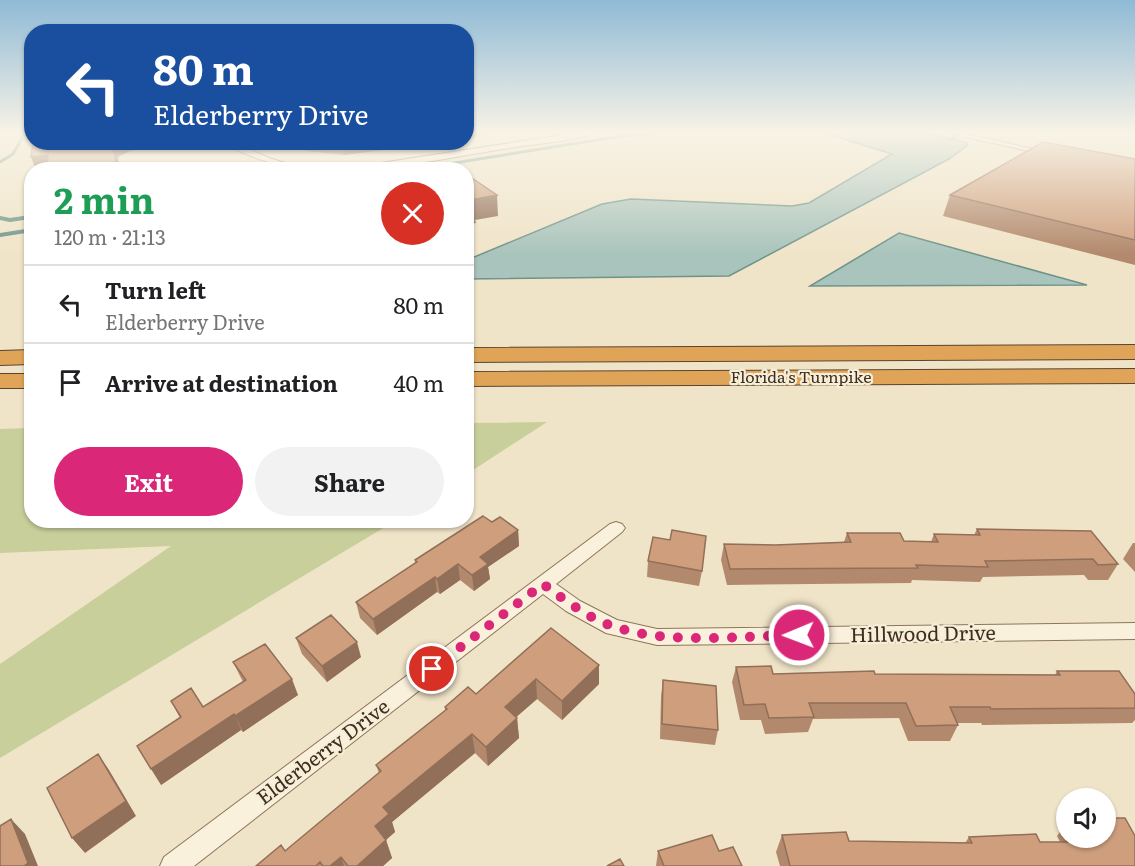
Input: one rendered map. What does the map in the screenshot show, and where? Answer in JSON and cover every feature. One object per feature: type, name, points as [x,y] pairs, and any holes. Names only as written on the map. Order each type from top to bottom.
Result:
[{"type":"highway","name":"Florida's Turnpike","points":[[474,355],[1135,352]]},
{"type":"highway","points":[[0,358],[24,357]]},
{"type":"highway","name":"Florida's Turnpike","points":[[474,379],[1135,376]]},
{"type":"highway","points":[[0,381],[24,381]]},
{"type":"street","name":"Elderberry Drive","points":[[173,866],[616,528]]},
{"type":"street","name":"Hillwood Drive","points":[[543,584],[573,606],[613,627],[657,637],[1133,633]]},
{"type":"green space","points":[[547,422],[474,469],[474,423]]},
{"type":"green space","points":[[24,428],[24,528],[383,528],[0,758],[0,664],[171,546],[0,553],[0,429]]},
{"type":"water","points":[[859,173],[922,173],[729,276],[474,279],[474,257],[602,204],[631,199],[792,206],[809,203]]},
{"type":"water","points":[[899,233],[1087,285],[810,286]]},
{"type":"building","points":[[988,173],[1135,173],[1135,240],[950,195]]},
{"type":"building","points":[[474,179],[497,195],[474,199]]},
{"type":"building","points":[[483,516],[492,522],[500,517],[518,530],[480,557],[488,564],[472,575],[458,564],[373,619],[356,602],[464,528],[474,528],[474,522]]},
{"type":"building","points":[[977,529],[1091,531],[1118,564],[1098,565],[1093,559],[985,561],[988,567],[916,565],[918,568],[730,569],[724,544],[775,545],[851,542],[847,533],[900,533],[904,541],[938,542],[934,534],[980,535]]},
{"type":"building","points":[[672,530],[706,536],[702,571],[648,561],[653,537],[670,540]]},
{"type":"building","points":[[331,615],[357,642],[322,666],[296,638]]},
{"type":"building","points":[[551,628],[599,665],[562,701],[536,679],[505,707],[517,718],[486,747],[472,734],[383,807],[389,814],[375,826],[386,840],[357,866],[348,866],[341,857],[330,866],[323,866],[320,862],[316,866],[256,866],[281,845],[285,851],[381,771],[376,765],[447,709],[445,707],[468,687],[476,694]]},
{"type":"building","points":[[265,644],[292,679],[151,769],[137,746],[181,717],[171,701],[191,688],[203,707],[246,680],[233,662]]},
{"type":"building","points":[[771,666],[773,674],[874,671],[875,674],[1060,675],[1057,671],[1119,671],[1135,694],[1135,708],[950,707],[958,725],[916,726],[906,703],[809,703],[814,717],[769,718],[765,704],[744,705],[736,667]]},
{"type":"building","points":[[663,680],[716,686],[718,730],[662,724]]},
{"type":"building","points":[[98,754],[126,801],[72,838],[47,788]]},
{"type":"building","points":[[1116,818],[1125,818],[1135,836],[1135,866],[790,866],[782,835],[846,832],[849,841],[972,843],[969,837],[1036,834],[1040,842],[1056,842],[1056,848],[1116,848]]},
{"type":"building","points":[[11,819],[28,863],[24,866],[0,866],[0,826]]},
{"type":"building","points":[[712,835],[719,851],[733,847],[742,866],[664,866],[658,851]]},
{"type":"building","points":[[620,859],[624,866],[607,866]]},
{"type":"waterway","points":[[0,218],[10,220],[24,218]]},
{"type":"waterway","points":[[0,235],[24,231]]},
{"type":"route","points":[[432,669],[543,584],[573,606],[613,627],[657,637],[799,635]]}]
